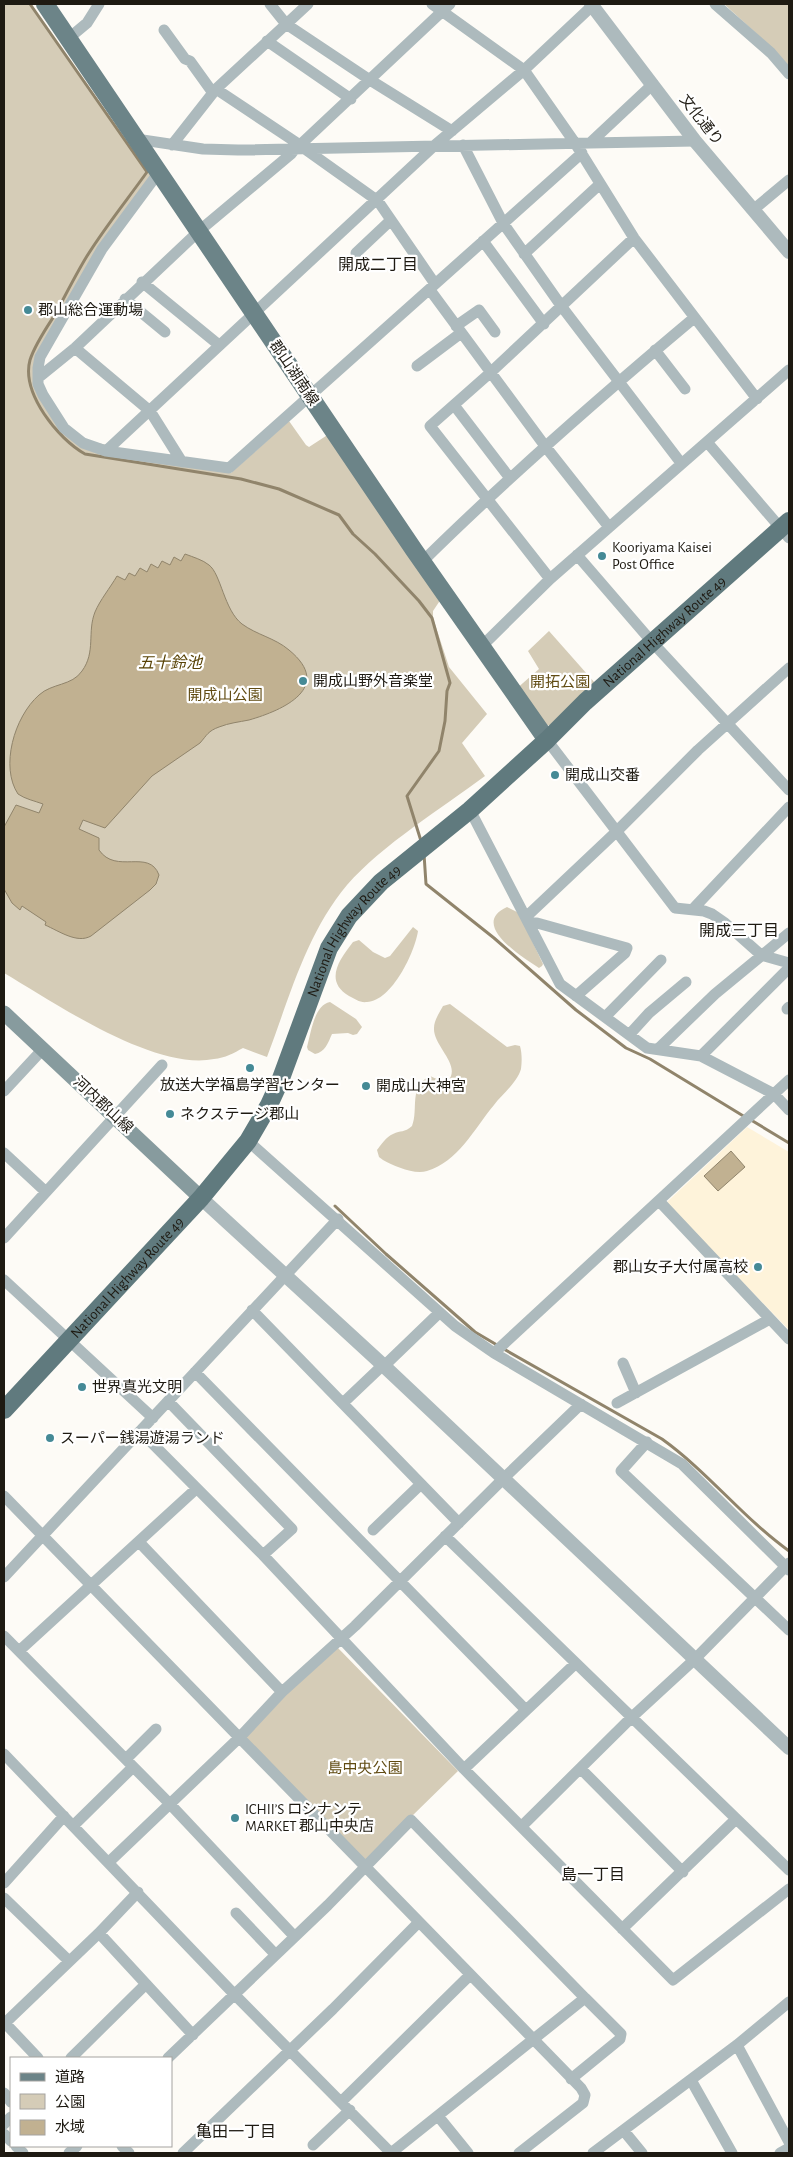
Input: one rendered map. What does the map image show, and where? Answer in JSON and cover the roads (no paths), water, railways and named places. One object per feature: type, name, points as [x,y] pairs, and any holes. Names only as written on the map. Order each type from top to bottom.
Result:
[{"type":"highway","name":"National Highway Route 49","points":[[4,1410],[201,1198],[248,1141],[280,1082],[329,948],[344,923],[382,882],[470,810],[652,642],[786,529]]},
{"type":"main road","name":"郡山湖南線","points":[[46,4],[309,396],[480,647],[547,740]]},
{"type":"main road","name":"河内郡山線","points":[[4,1013],[201,1198]]},
{"type":"street","points":[[69,38],[87,23],[99,4]]},
{"type":"street","points":[[270,4],[286,24],[370,80],[452,131]]},
{"type":"street","points":[[172,145],[215,91],[308,4]]},
{"type":"street","points":[[432,4],[447,7],[524,70],[576,143],[634,238],[757,399]]},
{"type":"street","points":[[715,4],[771,53],[789,74]]},
{"type":"street","points":[[106,451],[253,312],[378,200],[435,145],[524,70],[592,5]]},
{"type":"street","name":"文化通り","points":[[592,5],[695,141],[789,252]]},
{"type":"street","points":[[38,378],[74,348],[199,230],[300,148],[447,7]]},
{"type":"street","points":[[164,30],[185,59],[190,61],[215,91],[378,200],[459,330],[544,446],[609,527]]},
{"type":"street","points":[[268,41],[351,98]]},
{"type":"street","points":[[590,143],[653,84]]},
{"type":"street","points":[[136,139],[172,145],[229,150],[695,141]]},
{"type":"street","points":[[463,145],[503,223],[524,254],[562,308],[681,463]]},
{"type":"street","points":[[159,172],[102,250],[80,285],[40,357],[38,378],[43,396],[64,428],[83,443],[106,451],[229,468],[582,153]]},
{"type":"street","points":[[753,210],[789,180]]},
{"type":"street","points":[[524,254],[600,184]]},
{"type":"street","points":[[356,253],[391,220]]},
{"type":"street","points":[[550,579],[430,426],[562,308],[634,238]]},
{"type":"street","points":[[483,240],[544,324]]},
{"type":"street","points":[[142,282],[219,345]]},
{"type":"street","points":[[125,299],[165,332]]},
{"type":"street","points":[[416,366],[459,330],[479,310],[495,332]]},
{"type":"street","points":[[422,562],[486,498],[618,381],[694,318]]},
{"type":"street","points":[[74,348],[150,411],[182,462]]},
{"type":"street","points":[[655,350],[685,389]]},
{"type":"street","points":[[480,647],[550,579],[789,370]]},
{"type":"street","points":[[454,405],[510,478]]},
{"type":"street","points":[[707,442],[786,529]]},
{"type":"street","points":[[577,555],[652,642],[789,790]]},
{"type":"street","points":[[527,920],[698,750],[789,668]]},
{"type":"street","points":[[547,740],[675,908],[704,911],[725,923],[762,955],[789,963]]},
{"type":"street","points":[[692,910],[789,807]]},
{"type":"street","points":[[470,810],[560,984],[647,1048],[701,1056],[774,1094],[789,1110]]},
{"type":"street","points":[[527,920],[627,948],[624,953],[576,996]]},
{"type":"street","points":[[658,1049],[715,994],[789,933]]},
{"type":"street","points":[[605,1017],[661,960]]},
{"type":"street","points":[[701,1056],[789,968]]},
{"type":"street","points":[[629,1035],[649,1013],[686,982]]},
{"type":"street","points":[[4,1091],[43,1049]]},
{"type":"street","points":[[4,1238],[116,1118],[162,1065]]},
{"type":"street","points":[[494,1353],[789,1080]]},
{"type":"street","points":[[248,1141],[338,1219],[439,1314],[494,1353],[682,1464],[788,1566],[695,1659],[522,1826]]},
{"type":"street","points":[[4,1153],[46,1192]]},
{"type":"street","points":[[201,1198],[384,1366],[789,1748]]},
{"type":"street","points":[[659,1201],[789,1339]]},
{"type":"street","points":[[4,1577],[338,1219]]},
{"type":"street","points":[[4,1280],[153,1418]]},
{"type":"street","points":[[252,1310],[460,1523]]},
{"type":"street","points":[[343,1403],[439,1314]]},
{"type":"street","points":[[617,1403],[770,1319]]},
{"type":"street","points":[[623,1364],[636,1393]]},
{"type":"street","points":[[195,1372],[401,1579],[526,1710]]},
{"type":"street","points":[[168,1402],[292,1529],[263,1555]]},
{"type":"street","points":[[109,1862],[240,1737],[282,1692],[341,1639],[582,1404]]},
{"type":"street","points":[[140,1432],[263,1555],[464,1769],[673,1980],[789,1889]]},
{"type":"street","points":[[647,1442],[621,1472],[789,1630]]},
{"type":"street","points":[[373,1530],[421,1484]]},
{"type":"street","points":[[19,1651],[196,1489]]},
{"type":"street","points":[[4,1496],[534,2040],[585,2095],[585,2100],[518,2153]]},
{"type":"street","points":[[445,1536],[789,1870]]},
{"type":"street","points":[[139,1542],[282,1692]]},
{"type":"street","points":[[4,1636],[169,1803],[294,1936]]},
{"type":"street","points":[[464,1769],[575,1664]]},
{"type":"street","points":[[73,1826],[129,1763],[156,1729]]},
{"type":"street","points":[[4,1754],[234,1994],[391,2153],[585,1998]]},
{"type":"street","points":[[581,1769],[683,1872]]},
{"type":"street","points":[[4,1882],[64,1816]]},
{"type":"street","points":[[622,1929],[736,1819]]},
{"type":"street","points":[[169,2057],[411,1820],[621,2034],[620,2040],[571,2079]]},
{"type":"street","points":[[37,2057],[4,2023],[99,1933],[138,1892]]},
{"type":"street","points":[[4,1898],[69,1960]]},
{"type":"street","points":[[236,1913],[275,1954]]},
{"type":"street","points":[[183,2153],[333,2009],[418,1923]]},
{"type":"street","points":[[99,1933],[193,2035]]},
{"type":"street","points":[[341,2102],[470,1975]]},
{"type":"street","points":[[72,2057],[146,1984]]},
{"type":"street","points":[[593,2153],[691,2080],[789,2002]]},
{"type":"street","points":[[736,2045],[789,2142]]},
{"type":"street","points":[[691,2080],[732,2153]]},
{"type":"street","points":[[313,2145],[350,2110]]},
{"type":"street","points":[[438,2116],[468,2153]]},
{"type":"street","points":[[624,2131],[642,2153]]},
{"type":"street","points":[[780,2153],[789,2148]]},
{"type":"water","name":"五十鈴池","points":[[185,554],[209,565],[217,576],[231,610],[242,624],[284,646],[302,663],[307,675],[305,686],[299,695],[276,710],[263,716],[223,726],[210,732],[200,743],[152,776],[105,828],[83,820],[79,829],[99,838],[99,850],[106,857],[114,861],[148,863],[154,867],[159,875],[156,884],[150,890],[91,936],[74,938],[45,925],[46,922],[22,906],[20,910],[12,903],[4,889],[4,827],[16,805],[39,813],[43,804],[18,794],[10,770],[12,743],[30,704],[44,691],[73,679],[82,671],[89,657],[95,612],[117,576],[125,580],[129,573],[135,576],[140,568],[147,572],[151,564],[158,568],[162,561],[170,565],[174,557],[181,561]]},
{"type":"water","points":[[731,1151],[745,1167],[718,1191],[704,1176]]},
{"type":"waterway","points":[[30,4],[147,172],[87,256],[35,348],[30,360],[29,373],[36,400],[53,426],[64,438],[85,454],[241,479],[279,489],[339,515],[353,534],[375,554],[419,601],[432,618],[450,683],[447,691],[445,721],[439,751],[407,796],[421,841]]},
{"type":"waterway","points":[[424,854],[426,884],[494,938],[576,1010],[626,1048],[650,1059],[745,1117]]},
{"type":"waterway","points":[[751,1120],[789,1143]]},
{"type":"waterway","points":[[335,1206],[386,1254],[475,1332],[497,1345]]},
{"type":"waterway","points":[[502,1348],[662,1439],[695,1466],[756,1524],[789,1551]]},
{"type":"place","name":"郡山総合運動場","points":[[28,310]]},
{"type":"place","name":"Kooriyama Kaisei Post Office","points":[[602,556]]},
{"type":"place","name":"開成山野外音楽堂","points":[[303,681]]},
{"type":"place","name":"開成山交番","points":[[555,775]]},
{"type":"place","name":"放送大学福島学習センター","points":[[250,1068]]},
{"type":"place","name":"開成山大神宮","points":[[366,1086]]},
{"type":"place","name":"ネクステージ郡山","points":[[170,1114]]},
{"type":"place","name":"郡山女子大付属高校","points":[[758,1267]]},
{"type":"place","name":"世界真光文明","points":[[82,1387]]},
{"type":"place","name":"スーパー銭湯遊湯ランド","points":[[50,1438]]},
{"type":"place","name":"ICHII’S ロシナンテ MARKET 郡山中央店","points":[[235,1818]]},
{"type":"district","name":"開成二丁目","points":[[378,265]]},
{"type":"district","name":"開成三丁目","points":[[739,931]]},
{"type":"district","name":"島一丁目","points":[[593,1875]]},
{"type":"district","name":"亀田一丁目","points":[[236,2132]]},
{"type":"park label","name":"開拓公園","points":[[560,682]]},
{"type":"park label","name":"開成山公園","points":[[225,695]]},
{"type":"park label","name":"島中央公園","points":[[365,1768]]}]
